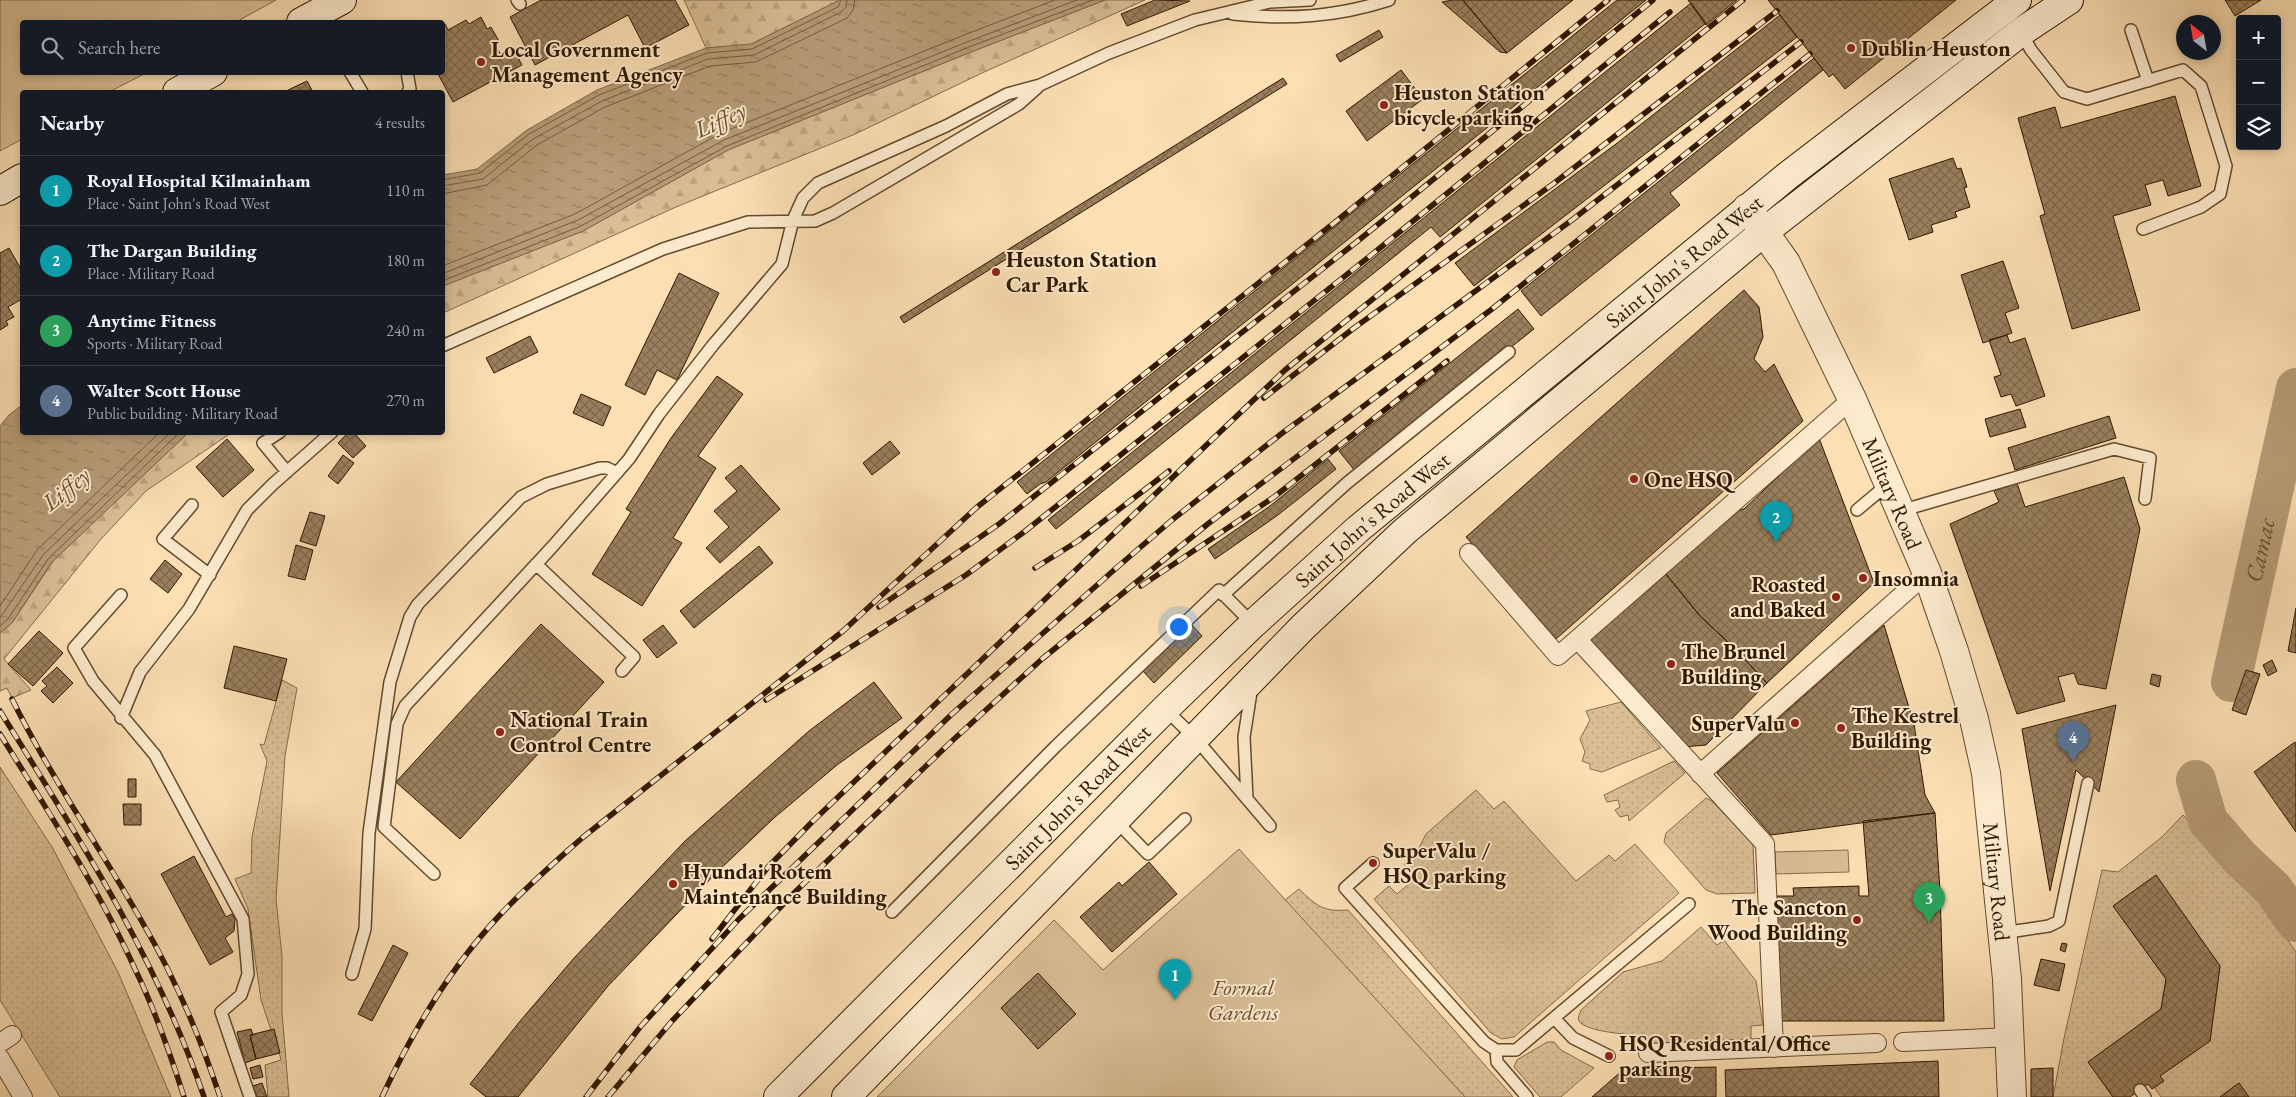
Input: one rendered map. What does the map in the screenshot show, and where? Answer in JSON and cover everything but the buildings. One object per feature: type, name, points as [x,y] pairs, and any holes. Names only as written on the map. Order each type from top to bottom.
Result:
[{"type":"main road","points":[[313,20],[342,0]]},
{"type":"main road","name":"Saint John's Road West","points":[[778,1097],[1165,709],[1253,624],[1365,523],[1747,208],[2017,0]]},
{"type":"main road","name":"Saint John's Road West","points":[[846,1097],[1303,627],[1405,530],[1765,231],[2021,32],[2069,0]]},
{"type":"main road","points":[[181,90],[208,75]]},
{"type":"main road","points":[[0,191],[20,179]]},
{"type":"main road","name":"Military Road","points":[[1747,208],[1786,262],[1852,399],[1927,573],[1954,651],[1974,719],[1986,773],[2002,933],[2010,1037],[2012,1097]]},
{"type":"street","points":[[1468,553],[1558,656],[1852,399]]},
{"type":"street","points":[[1700,774],[1927,573]]},
{"type":"street","points":[[1578,640],[1765,844],[1774,1048]]},
{"type":"street","points":[[1903,1042],[2010,1037]]},
{"type":"street","points":[[1648,1053],[1877,1043]]},
{"type":"street","points":[[0,1058],[23,1097]]},
{"type":"lane","points":[[434,874],[384,827],[396,724],[405,706],[617,473],[713,345],[782,264],[793,220],[803,198],[818,182],[946,126],[1007,94],[1040,86],[1109,53],[1221,13],[1270,2],[1310,0]]},
{"type":"lane","points":[[1221,13],[1269,18],[1305,18],[1352,10],[1389,0]]},
{"type":"lane","points":[[2131,30],[2148,81]]},
{"type":"lane","points":[[2021,32],[2031,50],[2064,92],[2087,99],[2183,70],[2202,86],[2226,166],[2220,194],[2201,207],[2143,229]]},
{"type":"lane","points":[[352,75],[361,90]]},
{"type":"lane","points":[[408,75],[409,90]]},
{"type":"lane","points":[[445,345],[663,249],[748,222],[815,221],[833,213],[1019,104],[1040,86]]},
{"type":"lane","points":[[1223,595],[1347,483],[1509,352]]},
{"type":"lane","points":[[275,435],[262,443],[287,472]]},
{"type":"lane","points":[[121,718],[140,672],[189,609],[247,510],[329,435]]},
{"type":"lane","points":[[1900,511],[2114,449],[2150,458],[2144,500]]},
{"type":"lane","points":[[352,974],[365,929],[369,833],[390,682],[410,617],[418,604],[521,497],[547,484],[600,468],[607,468],[617,473]]},
{"type":"lane","points":[[1856,510],[1889,484]]},
{"type":"lane","points":[[192,505],[163,539],[210,575]]},
{"type":"lane","points":[[536,564],[634,657],[622,670]]},
{"type":"lane","points":[[892,912],[1055,746],[1219,590],[1253,624]]},
{"type":"lane","points":[[121,595],[74,648],[92,681],[154,756],[243,919],[248,974],[242,995],[221,1012],[250,1097]]},
{"type":"lane","points":[[1247,799],[1244,736],[1254,679]]},
{"type":"lane","points":[[1165,709],[1196,739],[1270,826]]},
{"type":"lane","points":[[2002,933],[2049,926],[2059,921],[2088,783]]},
{"type":"lane","points":[[1116,821],[1148,854],[1185,819]]},
{"type":"lane","points":[[1373,863],[1344,888],[1484,1042],[1496,1050],[1516,1050],[1689,904]]},
{"type":"lane","points":[[1554,1018],[1574,1038],[1609,1056]]},
{"type":"lane","points":[[1496,1050],[1497,1062],[1527,1097]]},
{"type":"green space","points":[[0,0],[276,0],[240,20],[20,20],[20,75],[142,75],[113,90],[20,90],[20,140],[0,151]]},
{"type":"green space","points":[[684,0],[840,0],[750,45],[706,48]]},
{"type":"green space","points":[[1105,0],[1145,0],[982,73],[853,135],[676,207],[445,312],[445,285],[583,231],[728,150]]},
{"type":"green space","points":[[186,435],[228,435],[146,491],[101,539],[4,659],[31,690],[12,698],[7,688],[0,691],[0,633],[12,623],[54,560]]},
{"type":"green space","points":[[282,680],[297,688],[285,756],[276,899],[282,956],[282,1012],[289,1097],[268,1097],[265,1065],[281,1060],[274,1029],[271,1030],[261,1000],[248,909],[235,879],[251,873],[252,837],[267,761],[260,744],[264,745]]},
{"type":"green space","points":[[1621,702],[1661,748],[1602,772],[1590,769],[1590,764],[1582,761],[1585,752],[1580,739],[1590,720],[1586,711]]},
{"type":"green space","points":[[1674,761],[1685,773],[1629,821],[1628,815],[1620,817],[1615,810],[1620,807],[1618,800],[1607,802],[1604,795]]},
{"type":"green space","points":[[0,767],[52,847],[118,972],[171,1097],[60,1097],[0,1000]]},
{"type":"green space","points":[[1476,790],[1494,809],[1504,801],[1576,881],[1609,855],[1615,861],[1635,844],[1679,893],[1514,1037],[1502,1039],[1491,1033],[1374,899],[1389,886],[1397,894],[1416,878],[1404,864],[1417,852],[1426,834]]},
{"type":"green space","points":[[1706,798],[1712,801],[1753,844],[1755,893],[1717,894],[1706,890],[1664,842],[1666,833]]},
{"type":"green space","points":[[2183,815],[2246,880],[2296,952],[2296,1097],[2249,1097],[2239,1083],[2220,1097],[2161,1097],[2154,1087],[2164,1081],[2160,1076],[2210,1041],[2220,966],[2156,875],[2113,906],[2166,979],[2161,1009],[2088,1062],[2113,1097],[2053,1097],[2064,1038],[2102,870],[2118,872],[2162,837]]},
{"type":"green space","name":"Formal Gardens","points":[[1239,849],[1465,1097],[877,1097],[1054,920],[1103,970]]},
{"type":"green space","points":[[1848,850],[1849,872],[1776,874],[1775,852]]},
{"type":"green space","points":[[1299,889],[1321,907],[1332,910],[1348,910],[1513,1097],[1465,1097],[1285,900]]},
{"type":"green space","points":[[1701,927],[1717,945],[1724,940],[1756,981],[1763,1025],[1751,1026],[1751,1043],[1640,1043],[1640,1036],[1598,1030],[1583,1025],[1579,1021],[1578,1017],[1581,1010],[1623,972],[1662,961]]},
{"type":"green space","points":[[1547,1042],[1554,1042],[1561,1050],[1594,1068],[1561,1097],[1540,1097],[1514,1067],[1517,1060]]},
{"type":"water","name":"Liffey","points":[[840,0],[1105,0],[728,150],[583,231],[445,285],[445,175],[477,169],[527,130],[597,90],[706,48],[751,44]]},
{"type":"water","name":"Liffey","points":[[20,407],[20,435],[186,435],[51,563],[12,623],[0,633],[0,426],[9,415]]},
{"type":"waterway","name":"Camac","points":[[2231,682],[2296,388]]},
{"type":"waterway","name":"Camac","points":[[2196,780],[2208,821],[2240,858],[2273,889],[2296,922]]},
{"type":"railway","points":[[382,1097],[419,1025],[464,957],[509,906],[582,838],[843,631],[976,508],[1339,219],[1608,0]]},
{"type":"railway","points":[[879,607],[999,524],[1359,240],[1653,0]]},
{"type":"railway","points":[[712,939],[768,867],[813,821],[1285,370],[1743,0]]},
{"type":"railway","points":[[1264,398],[1354,328],[1553,184],[1777,11]]},
{"type":"railway","points":[[766,700],[966,575],[1024,532],[1375,252],[1670,12]]},
{"type":"railway","points":[[586,1097],[641,1026],[739,919],[952,714],[1114,570],[1172,520],[1281,434],[1572,220],[1801,42]]},
{"type":"railway","points":[[608,1097],[672,1021],[794,893],[953,740],[1042,659],[1209,523],[1492,309],[1810,54]]},
{"type":"railway","points":[[1141,586],[1274,497],[1447,361]]},
{"type":"railway","points":[[1035,568],[1078,541],[1169,471]]},
{"type":"railway","points":[[12,699],[42,756],[153,941],[195,1029],[220,1097]]},
{"type":"railway","points":[[0,711],[86,851],[139,946],[185,1046],[204,1097]]},
{"type":"railway","points":[[0,734],[71,849],[121,938],[156,1016],[184,1097]]},
{"type":"place","name":"Dublin Heuston","points":[[1851,48]]},
{"type":"place","name":"Local Government Management Agency","points":[[481,62]]},
{"type":"place","name":"Heuston Station bicycle parking","points":[[1384,105]]},
{"type":"place","name":"Heuston Station Car Park","points":[[996,272]]},
{"type":"place","name":"One HSQ","points":[[1634,479]]},
{"type":"place","name":"The Dargan Building","points":[[1776,542]]},
{"type":"place","name":"Insomnia","points":[[1863,578]]},
{"type":"place","name":"Roasted and Baked","points":[[1836,597]]},
{"type":"place","name":"The Brunel Building","points":[[1671,664]]},
{"type":"place","name":"SuperValu","points":[[1795,723]]},
{"type":"place","name":"The Kestrel Building","points":[[1841,728]]},
{"type":"place","name":"National Train Control Centre","points":[[500,732]]},
{"type":"place","name":"Walter Scott House","points":[[2073,762]]},
{"type":"place","name":"SuperValu / HSQ parking","points":[[1373,863]]},
{"type":"place","name":"Hyundai Rotem Maintenance Building","points":[[673,884]]},
{"type":"place","name":"The Sancton Wood Building","points":[[1857,920]]},
{"type":"place","name":"Anytime Fitness","points":[[1929,923]]},
{"type":"place","name":"Royal Hospital Kilmainham","points":[[1175,1000]]},
{"type":"place","name":"HSQ Residental/Office parking","points":[[1609,1056]]}]
